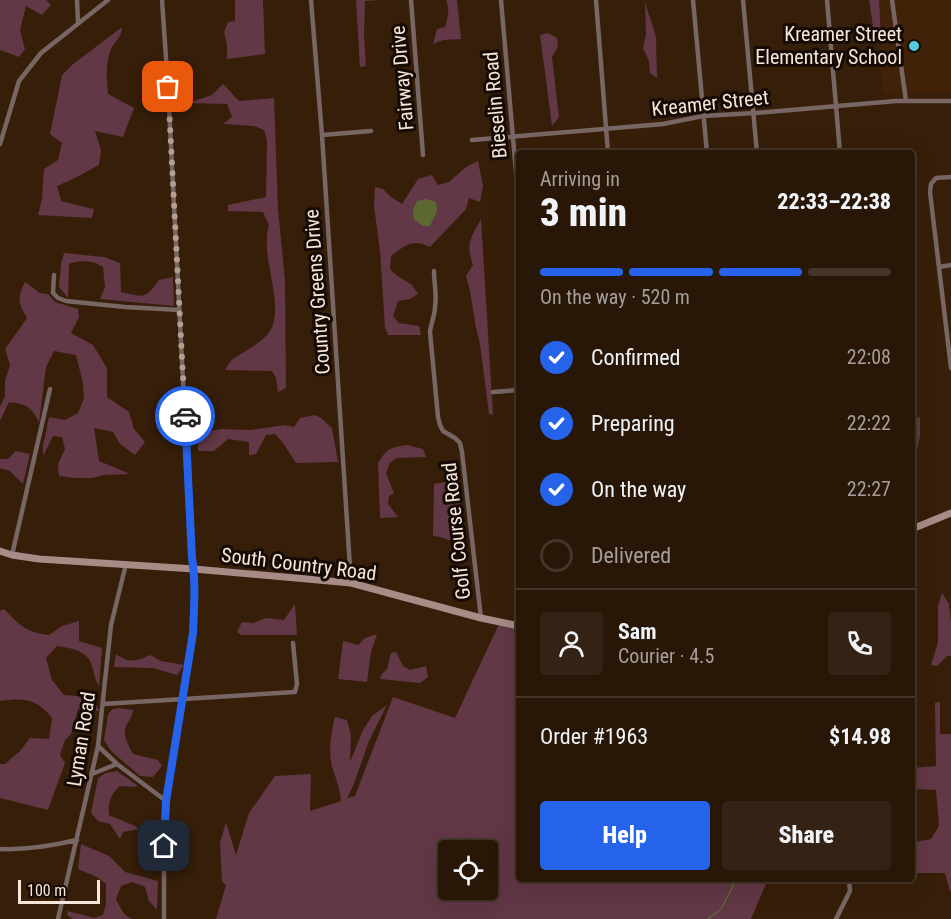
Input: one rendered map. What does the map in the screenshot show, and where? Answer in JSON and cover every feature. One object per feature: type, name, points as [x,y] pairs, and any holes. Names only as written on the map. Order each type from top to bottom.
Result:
[{"type":"main road","points":[[915,528],[951,513]]},
{"type":"main road","name":"South Country Road","points":[[0,551],[12,555],[69,561],[351,583],[516,625]]},
{"type":"street","points":[[77,0],[78,22]]},
{"type":"street","points":[[0,144],[19,81],[40,53],[108,0]]},
{"type":"street","points":[[162,0],[195,581],[193,633],[166,801],[164,919]]},
{"type":"street","name":"Country Greens Drive","points":[[311,0],[351,583]]},
{"type":"street","name":"Fairway Drive","points":[[411,0],[423,154]]},
{"type":"street","name":"Bieselin Road","points":[[501,0],[516,172]]},
{"type":"street","points":[[596,0],[608,150]]},
{"type":"street","points":[[693,0],[707,150]]},
{"type":"street","points":[[742,0],[758,150]]},
{"type":"street","points":[[827,0],[840,150]]},
{"type":"street","points":[[892,0],[906,101]]},
{"type":"street","name":"Kreamer Street","points":[[472,140],[663,124],[703,116],[906,101],[951,101]]},
{"type":"street","points":[[322,135],[371,131]]},
{"type":"street","points":[[951,177],[936,178],[931,184],[930,192],[951,368]]},
{"type":"street","points":[[939,267],[951,264]]},
{"type":"street","name":"Golf Course Road","points":[[434,271],[436,302],[430,332],[438,417],[443,431],[460,443],[462,452],[481,618]]},
{"type":"street","points":[[54,275],[53,293],[66,301],[179,310]]},
{"type":"street","points":[[12,555],[50,389]]},
{"type":"street","points":[[493,392],[516,390]]},
{"type":"street","name":"Lyman Road","points":[[58,919],[98,746],[111,625],[126,564]]},
{"type":"street","points":[[103,704],[295,692],[297,684],[293,643]]},
{"type":"street","points":[[98,746],[117,764],[166,801]]},
{"type":"street","points":[[92,774],[117,764]]},
{"type":"street","points":[[0,849],[19,850],[77,840]]},
{"type":"street","points":[[836,919],[850,891],[849,882]]},
{"type":"shaded area","points":[[0,0],[46,0],[51,5],[42,15],[26,6],[20,30],[25,49],[19,57],[0,50]]},
{"type":"shaded area","points":[[235,0],[263,0],[265,54],[227,59],[224,32],[228,22],[235,21]]},
{"type":"shaded area","points":[[357,0],[380,0],[365,1],[366,66],[360,67],[356,2]]},
{"type":"shaded area","points":[[446,0],[457,0],[461,39],[443,40],[433,44],[437,29],[445,27],[448,14]]},
{"type":"shaded area","points":[[869,0],[879,0],[881,37],[874,33]]},
{"type":"shaded area","name":"Kreamer Street Elementary School","points":[[872,0],[951,0],[951,92],[883,94]]},
{"type":"shaded area","points":[[645,2],[656,37],[657,78],[650,73],[649,61],[643,48],[646,34]]},
{"type":"shaded area","points":[[122,27],[121,34],[110,52],[107,73],[108,94],[134,108],[123,137],[95,131],[101,150],[99,165],[57,186],[61,201],[94,209],[92,218],[38,215],[42,199],[44,169],[58,160],[62,143],[50,134],[62,75]]},
{"type":"shaded area","points":[[548,33],[557,38],[558,47],[552,57],[559,117],[552,126],[540,35]]},
{"type":"shaded area","points":[[223,84],[239,101],[274,98],[278,209],[285,280],[286,388],[278,392],[276,378],[272,371],[225,370],[234,358],[267,335],[274,320],[275,308],[267,251],[269,225],[263,212],[228,211],[228,205],[266,197],[267,140],[264,130],[254,126],[223,124],[232,117],[227,104],[188,103],[212,95]]},
{"type":"shaded area","points":[[478,161],[483,186],[480,202],[469,198],[466,209],[430,247],[419,243],[409,244],[391,256],[390,269],[412,285],[418,294],[410,299],[398,301],[393,316],[399,323],[419,326],[421,335],[388,335],[385,327],[380,251],[374,206],[375,187],[383,189],[402,204],[418,179],[432,175],[438,185],[449,182],[466,167]]},
{"type":"shaded area","points":[[426,199],[436,202],[437,211],[430,226],[423,226],[414,219],[413,210],[417,201]]},
{"type":"shaded area","points":[[481,219],[493,415],[489,414],[480,344],[466,276],[473,265],[470,241]]},
{"type":"shaded area","points":[[64,253],[104,257],[120,263],[121,292],[129,294],[139,296],[147,294],[159,280],[173,277],[174,306],[100,299],[105,287],[103,267],[86,261],[69,264],[68,298],[59,287]]},
{"type":"shaded area","points":[[25,282],[40,293],[48,294],[55,302],[78,309],[79,317],[71,333],[93,345],[107,368],[107,397],[129,412],[134,429],[145,442],[135,455],[120,444],[113,432],[94,428],[99,461],[130,474],[92,478],[59,476],[58,464],[65,449],[62,437],[53,436],[43,456],[49,417],[65,420],[78,413],[84,398],[76,355],[54,351],[46,367],[39,422],[27,407],[9,402],[0,421],[0,407],[5,396],[5,381],[10,365],[5,349],[27,318],[20,300]]},
{"type":"shaded area","points":[[315,415],[332,428],[338,462],[296,463],[275,434],[266,435],[256,454],[249,455],[249,442],[228,439],[214,451],[198,451],[198,433],[285,425],[294,427],[300,418]]},
{"type":"shaded area","points":[[920,417],[917,450],[915,450],[915,418]]},
{"type":"shaded area","points":[[407,445],[423,449],[426,457],[396,458],[390,463],[386,473],[394,493],[389,496],[388,504],[398,517],[380,518],[378,463],[390,450]]},
{"type":"shaded area","points":[[16,451],[30,454],[23,484],[10,471],[0,468],[0,459],[8,459]]},
{"type":"shaded area","points":[[459,480],[463,541],[433,536],[434,484]]},
{"type":"shaded area","points":[[942,593],[949,604],[951,656],[947,656],[937,666],[931,665],[938,642],[938,606]]},
{"type":"shaded area","points":[[295,604],[297,635],[241,635],[237,632],[242,622],[253,623],[266,618],[284,620]]},
{"type":"shaded area","points":[[4,609],[24,627],[41,634],[49,635],[62,626],[79,621],[79,641],[102,648],[99,686],[89,659],[81,652],[57,646],[46,658],[52,680],[64,695],[93,697],[99,711],[78,709],[71,734],[65,740],[60,755],[65,763],[48,810],[0,798],[0,764],[5,764],[20,751],[30,738],[49,739],[52,718],[40,706],[29,701],[0,701],[0,611]]},
{"type":"shaded area","points":[[500,622],[516,625],[516,882],[767,882],[751,919],[216,919],[226,885],[222,881],[220,843],[226,822],[236,855],[249,813],[275,776],[311,774],[310,811],[341,801],[330,755],[335,717],[347,720],[351,735],[350,762],[363,730],[372,716],[387,705],[369,741],[347,798],[355,796],[393,697],[455,718]]},
{"type":"shaded area","points":[[377,634],[371,652],[367,682],[338,679],[343,641],[358,645],[365,638]]},
{"type":"shaded area","points":[[396,652],[403,666],[410,670],[426,666],[428,677],[420,683],[380,679],[387,669],[391,653]]},
{"type":"shaded area","points":[[116,654],[133,660],[150,655],[161,661],[184,665],[177,675],[153,668],[114,667]]},
{"type":"shaded area","points":[[940,702],[940,734],[951,734],[951,891],[945,873],[916,873],[915,842],[931,839],[939,826],[936,790],[915,789],[915,768],[936,766],[935,703]]},
{"type":"shaded area","points":[[113,709],[133,710],[125,732],[133,754],[158,760],[162,766],[153,777],[140,776],[111,751],[104,740],[108,714]]},
{"type":"shaded area","points":[[117,771],[138,786],[120,786],[110,799],[109,815],[139,829],[123,832],[120,839],[110,824],[98,821],[91,813],[98,778],[106,773]]},
{"type":"shaded area","points":[[81,844],[109,856],[125,872],[158,881],[157,910],[149,901],[145,887],[132,882],[121,886],[116,899],[124,913],[132,919],[73,919],[67,915],[68,911],[94,918],[103,915],[106,904],[106,884],[97,877],[78,869]]},
{"type":"waterway","points":[[708,919],[721,909],[734,882]]},
{"type":"way so far","points":[[168,87],[185,416]]},
{"type":"place","name":"Kreamer Street Elementary School","points":[[914,46]]},
{"type":"route","points":[[164,846],[166,801],[193,633],[194,614],[195,581],[185,416]]}]
